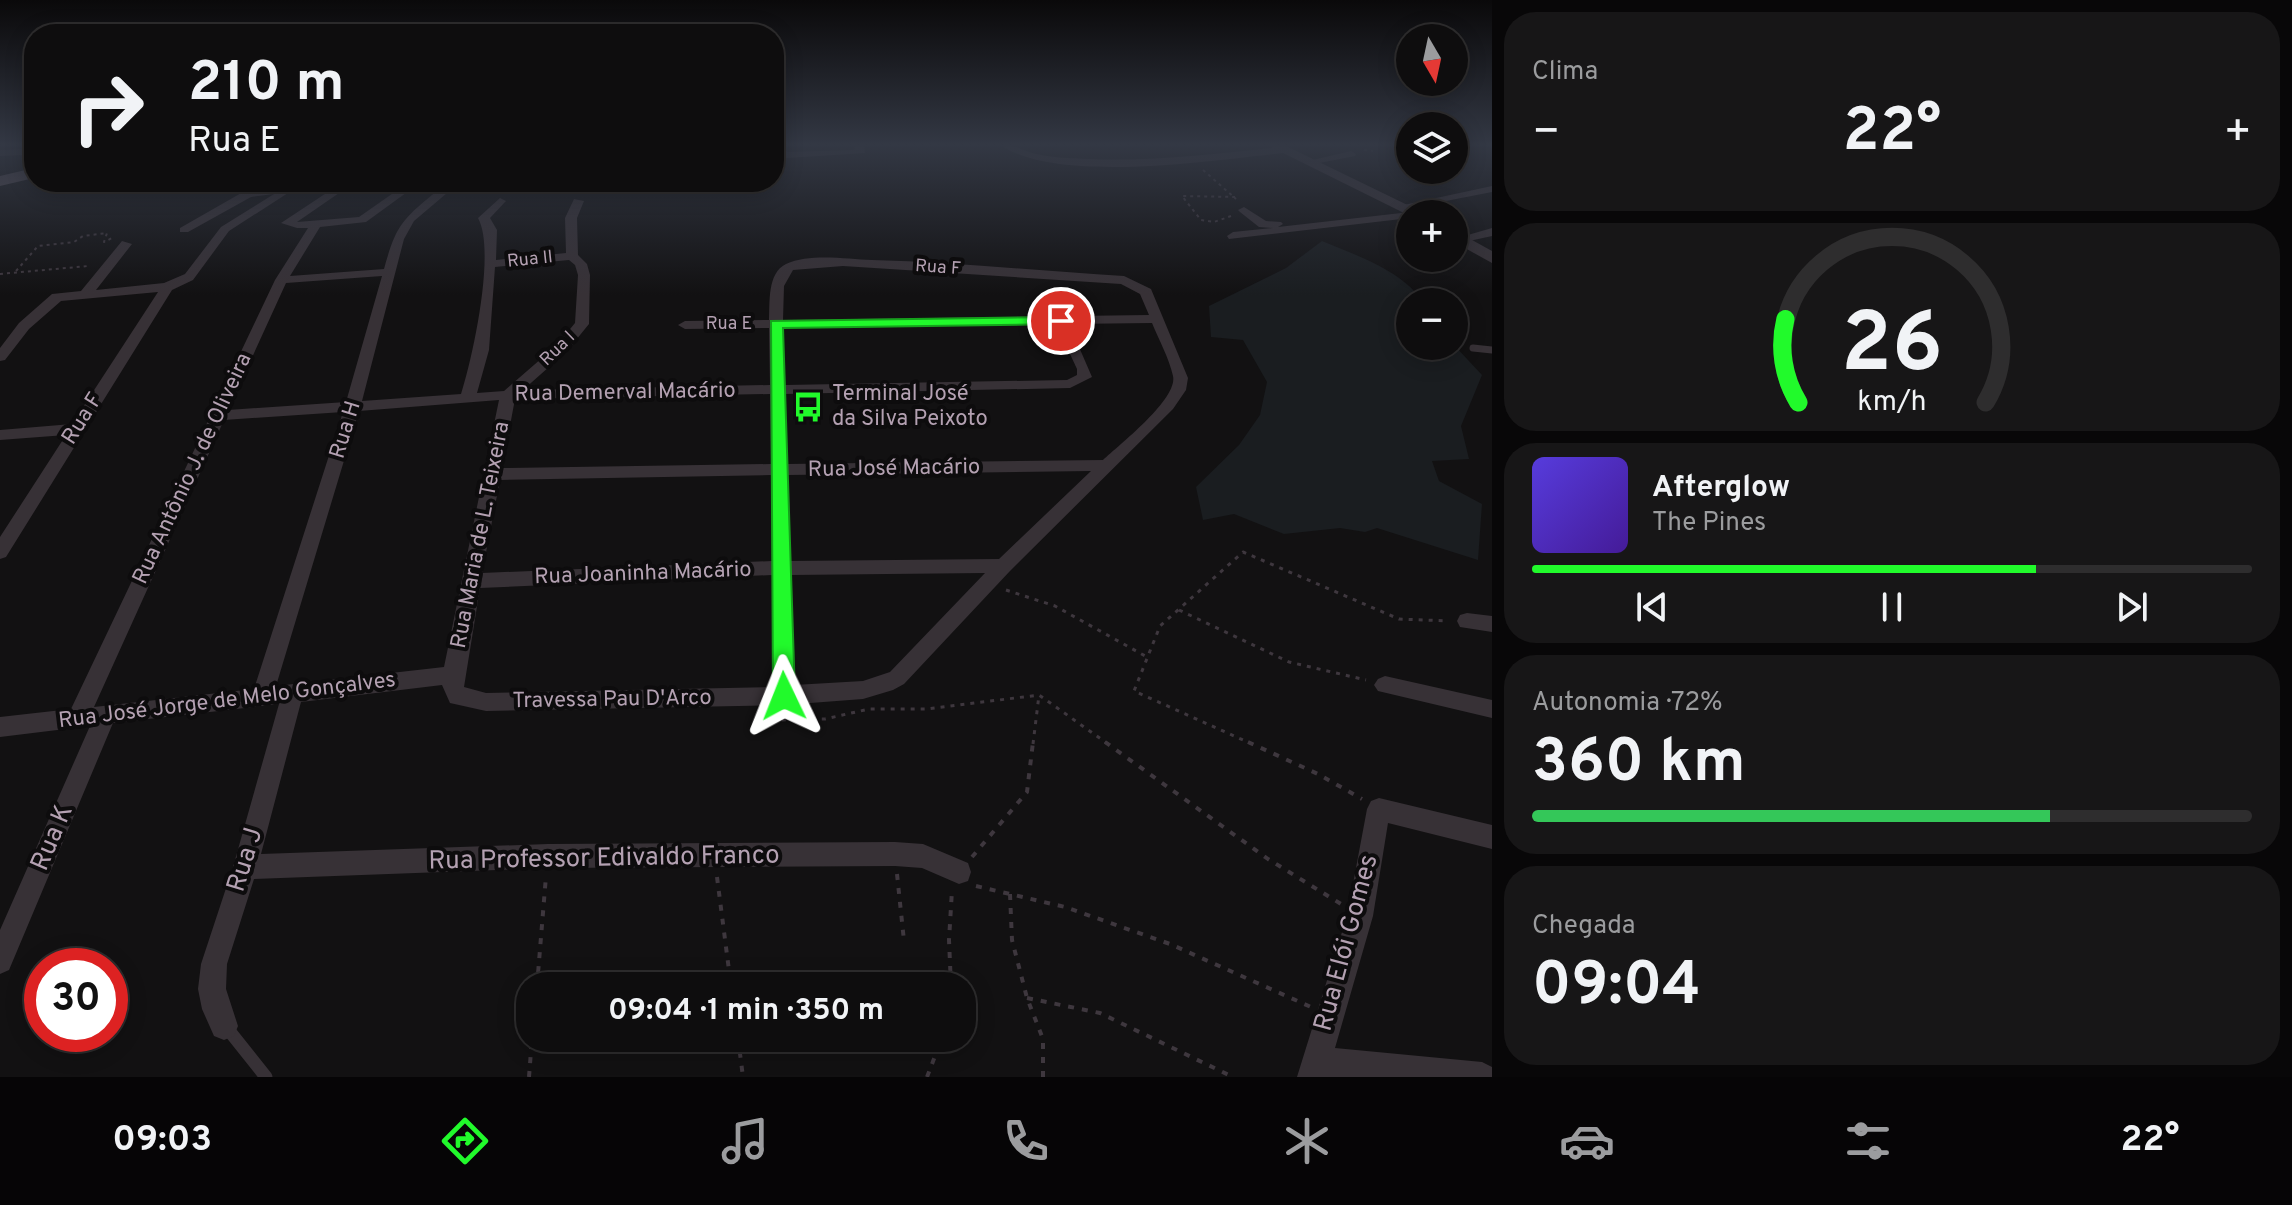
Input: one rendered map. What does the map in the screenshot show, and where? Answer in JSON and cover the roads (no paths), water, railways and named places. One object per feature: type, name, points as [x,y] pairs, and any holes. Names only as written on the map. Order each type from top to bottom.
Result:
[{"type":"street","points":[[184,230],[248,194]]},
{"type":"street","points":[[0,357],[50,301],[67,295],[167,287],[189,277],[225,229],[282,194]]},
{"type":"street","points":[[331,194],[287,222],[292,225],[362,220],[399,194]]},
{"type":"street","name":"Rua H","points":[[262,697],[353,405],[403,226],[441,194]]},
{"type":"street","points":[[1376,194],[1396,204]]},
{"type":"street","points":[[1452,200],[1473,194]]},
{"type":"street","points":[[468,397],[482,350],[491,230],[484,218],[500,201]]},
{"type":"street","name":"Rua I","points":[[508,395],[562,348],[582,324],[584,275],[581,264],[572,256],[571,218],[578,201]]},
{"type":"street","points":[[1244,210],[1263,225],[1396,212]]},
{"type":"street","points":[[1233,236],[1396,213]]},
{"type":"street","name":"Rua Antônio J. de Oliveira","points":[[78,718],[281,280],[316,224]]},
{"type":"street","points":[[1468,235],[1492,232]]},
{"type":"street","points":[[86,293],[126,244]]},
{"type":"street","points":[[1468,244],[1492,258]]},
{"type":"street","name":"Rua II","points":[[489,264],[572,256]]},
{"type":"street","name":"Rua F","points":[[776,324],[778,281],[789,266],[808,261],[1106,280]]},
{"type":"street","points":[[281,280],[390,272]]},
{"type":"street","name":"Travessa Pau D'Arco","points":[[453,675],[453,687],[458,697],[471,701],[774,697],[880,687],[911,664],[1003,566],[1168,406],[1179,390],[1181,378],[1146,292],[1124,280],[1106,280]]},
{"type":"street","name":"Rua F","points":[[0,552],[167,287]]},
{"type":"street","name":"Rua E","points":[[685,325],[1158,319]]},
{"type":"street","name":"Rua Demerval Macário","points":[[218,416],[508,395],[1081,382],[1085,377],[1084,369],[1061,321]]},
{"type":"street","points":[[774,697],[780,472],[776,324]]},
{"type":"street","name":"Rua Maria de L. Teixeira","points":[[453,675],[474,581],[491,474],[508,395]]},
{"type":"street","points":[[0,435],[77,429]]},
{"type":"street","name":"Rua José Macário","points":[[491,474],[1105,465]]},
{"type":"street","name":"Rua Joaninha Macário","points":[[474,581],[779,568],[1003,566]]},
{"type":"street","points":[[1467,621],[1492,624]]},
{"type":"street","name":"Rua José Jorge de Melo Gonçalves","points":[[0,727],[453,675]]},
{"type":"street","points":[[1385,685],[1492,709]]},
{"type":"street","name":"Rua J","points":[[224,1026],[212,989],[214,964],[245,867],[293,693]]},
{"type":"street","name":"Rua K","points":[[0,961],[106,715]]},
{"type":"street","name":"Rua Elói Gomes","points":[[1313,1068],[1360,916],[1379,809],[1492,837]]},
{"type":"street","name":"Rua Professor Edivaldo Franco","points":[[245,867],[548,856],[714,858],[895,854],[923,856],[956,876]]},
{"type":"street","points":[[1313,1068],[1482,1077]]},
{"type":"lane","points":[[1473,348],[1492,350]]},
{"type":"lane","points":[[224,1026],[266,1077]]},
{"type":"place","name":"Terminal José da Silva Peixoto","points":[[808,407]]}]
